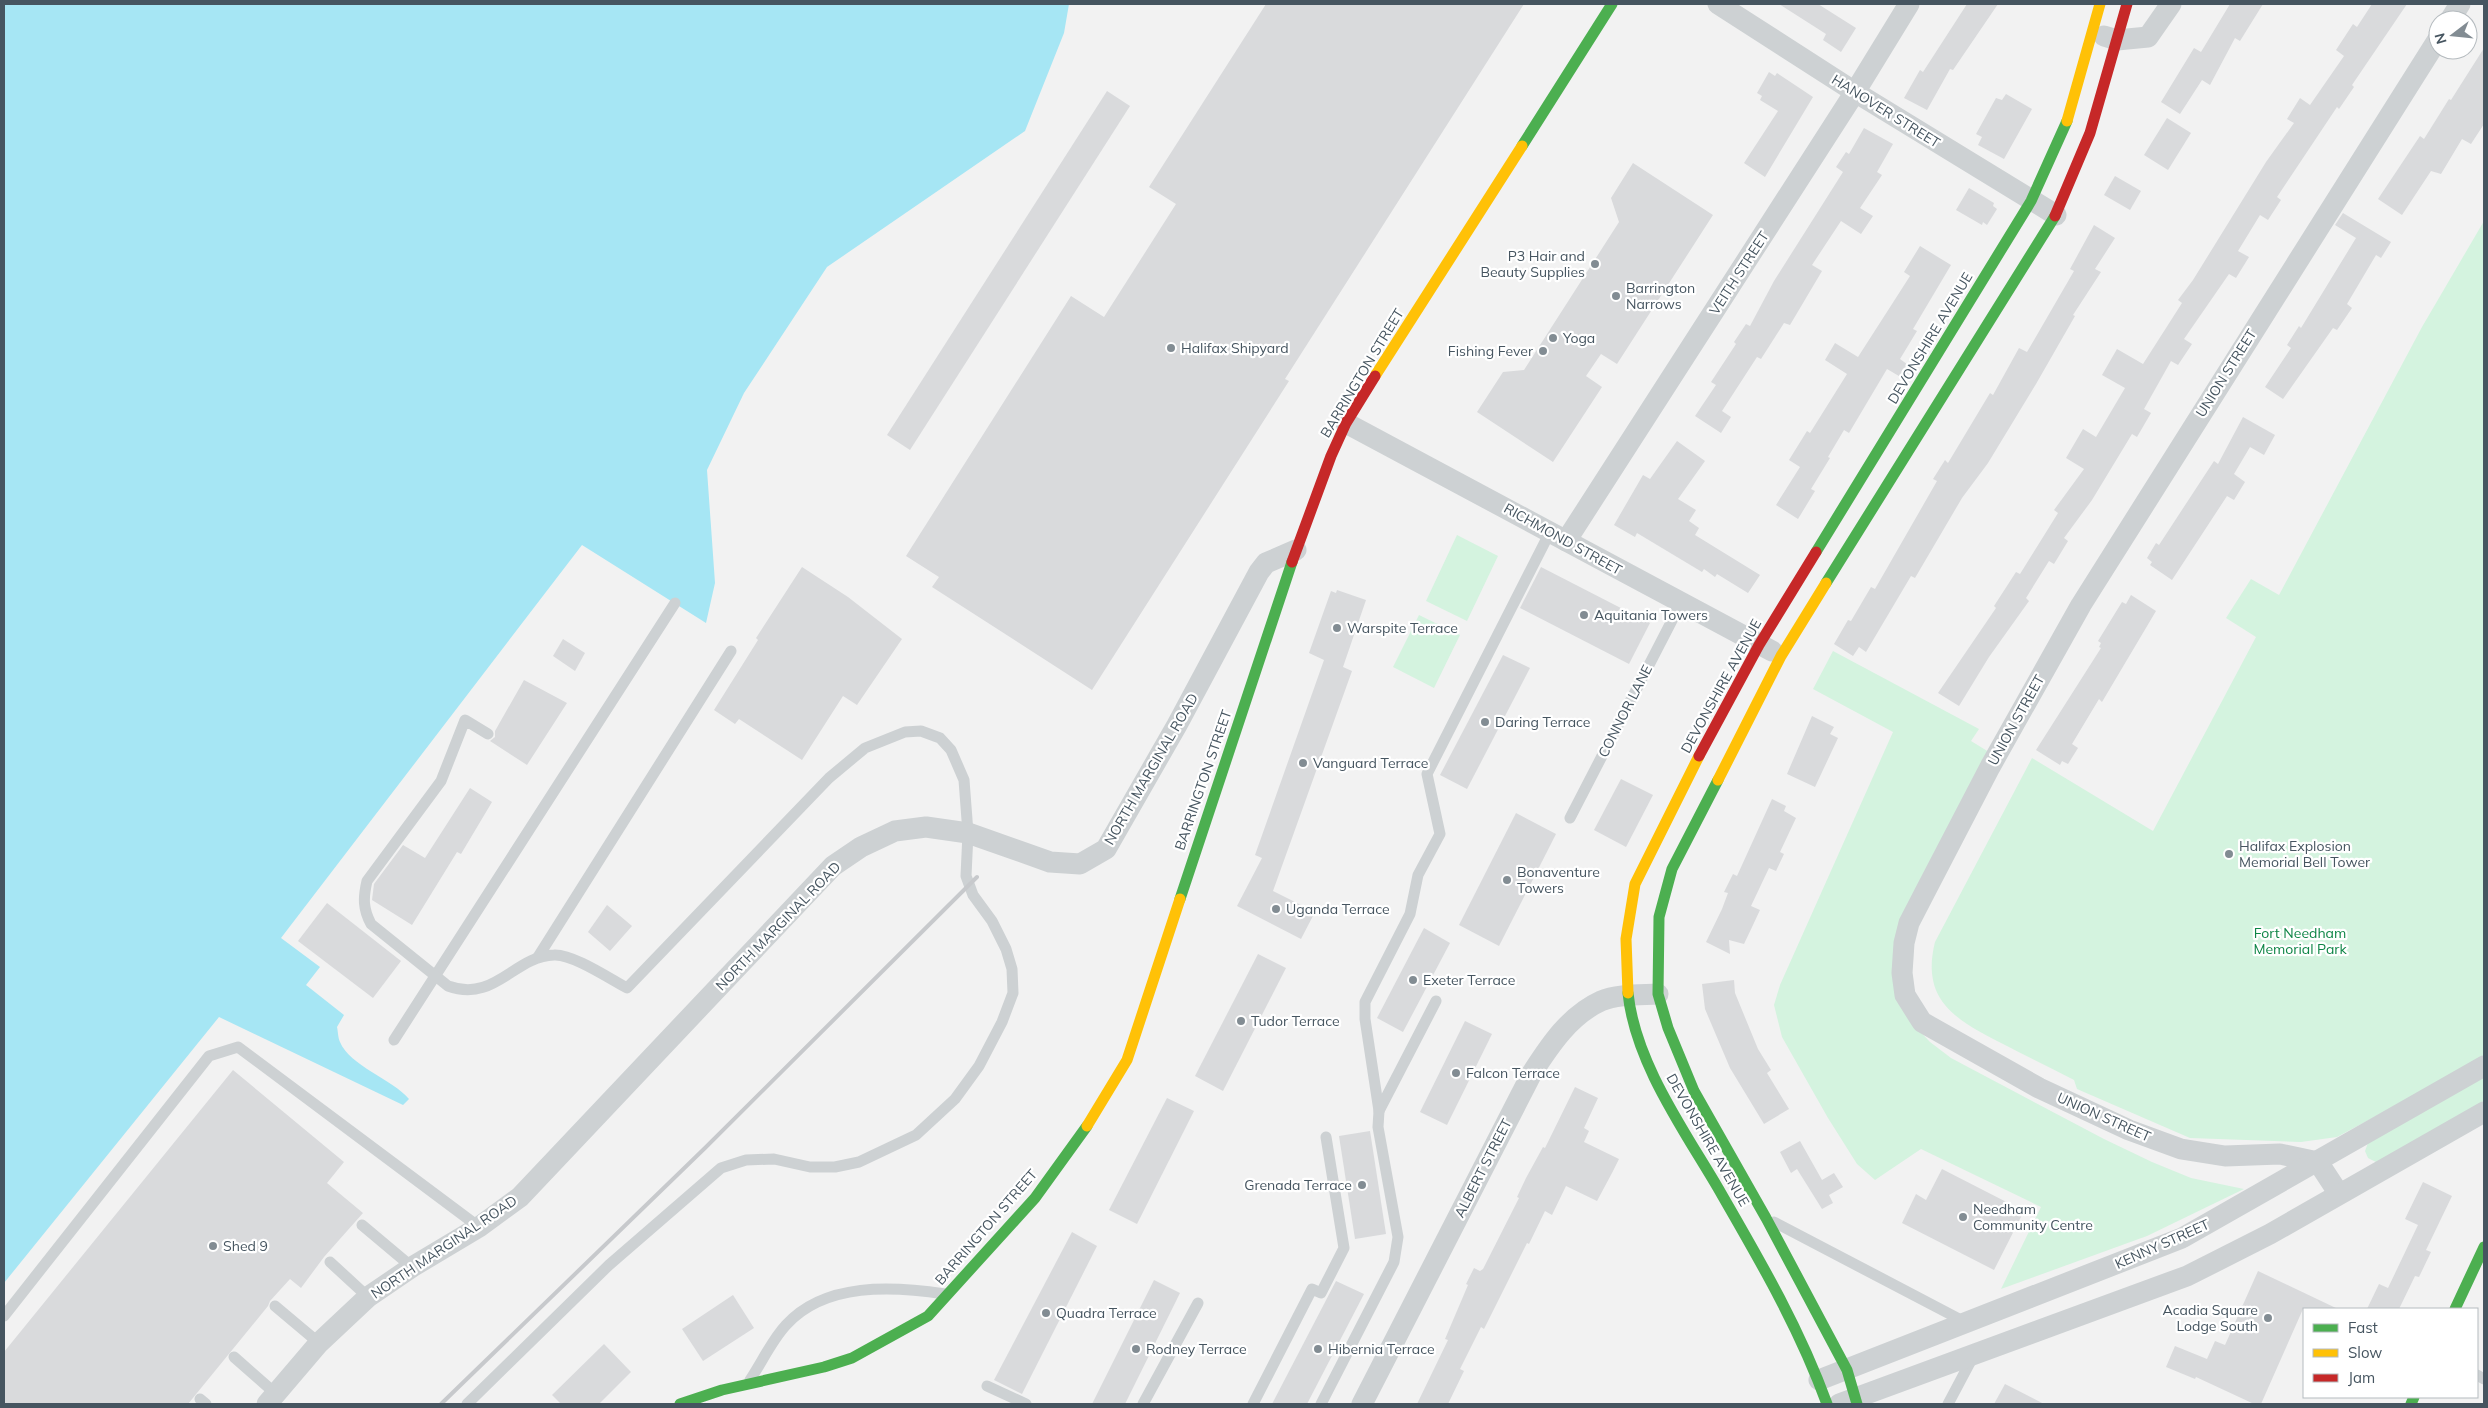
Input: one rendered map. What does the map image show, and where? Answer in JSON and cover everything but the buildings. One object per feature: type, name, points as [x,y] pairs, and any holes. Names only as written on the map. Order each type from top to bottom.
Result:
[{"type":"street","name":"BARRINGTON STREET","points":[[680,1404],[695,1401],[748,1383],[824,1367],[852,1358],[928,1316],[1035,1198],[1098,1110],[1127,1060],[1296,550],[1331,456],[1346,422],[1612,4]]},
{"type":"street","name":"HANOVER STREET","points":[[1718,4],[1855,92],[2056,215]]},
{"type":"street","name":"VEITH STREET","points":[[1558,536],[1855,92],[1909,4]]},
{"type":"street","name":"DEVONSHIRE AVENUE","points":[[1827,1404],[1819,1380],[1771,1279],[1663,1095],[1640,1042],[1628,996],[1626,939],[1635,884],[1678,794],[1759,644],[2031,201],[2067,120],[2100,4]]},
{"type":"street","name":"DEVONSHIRE AVENUE","points":[[1851,1402],[1846,1370],[1766,1218],[1694,1091],[1668,1028],[1658,994],[1659,917],[1672,869],[1781,656],[2056,215],[2090,134],[2127,4]]},
{"type":"street","points":[[2092,32],[2116,40],[2148,37],[2171,4]]},
{"type":"street","name":"UNION STREET","points":[[2318,1162],[2280,1154],[2224,1156],[2181,1149],[2129,1130],[2039,1088],[1922,1022],[1905,995],[1902,973],[1904,943],[1910,924],[1925,892],[1990,767],[2081,605],[2428,55]]},
{"type":"street","name":"RICHMOND STREET","points":[[1346,422],[1781,656]]},
{"type":"street","name":"NORTH MARGINAL ROAD","points":[[272,1399],[319,1343],[368,1297],[412,1267],[479,1227],[520,1197],[833,866],[860,847],[895,832],[926,827],[968,833],[1050,862],[1080,864],[1106,849],[1177,725],[1260,572],[1266,563],[1296,550]]},
{"type":"street","name":"ALBERT STREET","points":[[1362,1404],[1532,1073],[1551,1044],[1579,1015],[1602,1001],[1628,996],[1658,994]]},
{"type":"street","name":"KENNY STREET","points":[[1819,1380],[2182,1238],[2484,1066]]},
{"type":"street","points":[[1851,1402],[1975,1352],[2187,1276],[2270,1234],[2484,1112]]},
{"type":"street","points":[[2318,1162],[2339,1194]]},
{"type":"street","points":[[2456,1308],[2478,1274],[2484,1248]]},
{"type":"street","points":[[1965,1322],[1975,1352]]},
{"type":"lane","points":[[1321,1404],[1394,1262],[1397,1249],[1398,1237],[1378,1127],[1379,1112],[1365,1019],[1365,1002],[1410,914],[1418,875],[1440,834],[1427,774],[1558,536]]},
{"type":"lane","name":"CONNOR LANE","points":[[1570,818],[1681,603]]},
{"type":"lane","points":[[394,1040],[675,604]]},
{"type":"lane","points":[[538,957],[731,651]]},
{"type":"lane","points":[[467,1404],[608,1265],[721,1168],[746,1160],[774,1159],[810,1167],[835,1167],[859,1162],[916,1135],[955,1099],[979,1066],[1002,1022],[1012,993],[1012,969],[1006,949],[992,920],[973,895],[966,876],[968,833],[964,780],[951,750],[940,738],[921,731],[906,732],[865,748],[829,778],[627,988],[573,960],[556,955],[538,957],[478,990],[462,991],[448,986],[371,924],[365,913],[363,898],[367,881],[441,781],[465,720],[488,734]]},
{"type":"lane","points":[[1379,1112],[1436,1001]]},
{"type":"lane","points":[[4,1316],[209,1056],[238,1047],[479,1227]]},
{"type":"lane","points":[[1253,1404],[1312,1289],[1320,1293],[1344,1248],[1326,1137]]},
{"type":"lane","points":[[1766,1218],[1965,1322]]},
{"type":"lane","points":[[362,1224],[412,1267]]},
{"type":"lane","points":[[330,1262],[368,1297]]},
{"type":"lane","points":[[748,1383],[785,1326],[803,1309],[839,1295],[873,1288],[916,1290],[947,1295]]},
{"type":"lane","points":[[1144,1404],[1198,1303]]},
{"type":"lane","points":[[275,1306],[319,1343]]},
{"type":"lane","points":[[1948,1404],[1975,1352]]},
{"type":"lane","points":[[234,1357],[272,1399]]},
{"type":"lane","points":[[987,1386],[1026,1404]]},
{"type":"green space","name":"Fort Needham Memorial Park","points":[[2484,221],[2484,1058],[2337,1137],[2301,1142],[2190,1138],[2077,1089],[2074,1080],[1988,1036],[1958,1018],[1938,995],[1933,980],[1932,963],[1935,942],[2032,758],[2153,831],[2256,637],[2226,618],[2251,579],[2279,595],[2422,327]]},
{"type":"green space","points":[[1457,535],[1498,556],[1467,621],[1426,601]]},
{"type":"green space","points":[[1419,615],[1460,635],[1434,688],[1393,667]]},
{"type":"green space","points":[[1833,651],[1979,729],[1971,741],[1989,752],[1911,907],[1913,1024],[1930,1042],[1951,1058],[2104,1139],[2191,1178],[2244,1189],[2147,1236],[2001,1289],[2041,1207],[1921,1149],[1875,1180],[1857,1164],[1828,1118],[1782,1037],[1774,1005],[1780,985],[1893,732],[1813,689]]},
{"type":"green space","points":[[2484,1077],[2484,1101],[2388,1158],[2376,1162],[2368,1158],[2365,1151],[2368,1143]]},
{"type":"water","points":[[4,4],[1069,4],[1064,33],[1025,131],[827,267],[744,393],[707,470],[715,583],[706,623],[582,545],[281,938],[320,967],[306,985],[344,1015],[337,1027],[339,1040],[345,1051],[409,1099],[403,1105],[219,1017],[4,1283]]},
{"type":"railway","points":[[441,1404],[705,1148],[977,877]]},
{"type":"traffic: fast","points":[[1522,146],[1612,4]]},
{"type":"traffic: fast","points":[[1816,552],[2031,201],[2067,121]]},
{"type":"traffic: fast","points":[[1826,583],[2055,216]]},
{"type":"traffic: fast","points":[[1180,899],[1292,562]]},
{"type":"traffic: fast","points":[[1718,780],[1672,869],[1659,917],[1658,994],[1668,1028],[1694,1091],[1766,1218],[1847,1370],[1857,1404]]},
{"type":"traffic: fast","points":[[1628,993],[1632,1019],[1640,1044],[1663,1095],[1777,1294],[1804,1348],[1827,1404]]},
{"type":"traffic: fast","points":[[680,1404],[722,1390],[824,1367],[852,1358],[928,1316],[1035,1198],[1087,1126]]},
{"type":"traffic: fast","points":[[2455,1308],[2484,1247]]},
{"type":"traffic: fast","points":[[2411,1404],[2414,1398]]},
{"type":"traffic: slow","points":[[2067,121],[2100,4]]},
{"type":"traffic: slow","points":[[1375,376],[1522,146]]},
{"type":"traffic: slow","points":[[1718,780],[1781,656],[1826,583]]},
{"type":"traffic: slow","points":[[1628,993],[1626,939],[1635,884],[1699,756]]},
{"type":"traffic: slow","points":[[1087,1126],[1127,1060],[1180,899]]},
{"type":"traffic: jam","points":[[2055,216],[2090,133],[2127,4]]},
{"type":"traffic: jam","points":[[1292,562],[1331,456],[1346,423],[1375,376]]},
{"type":"traffic: jam","points":[[1699,756],[1759,645],[1816,552]]},
{"type":"place","name":"P3 Hair and Beauty Supplies","points":[[1595,264]]},
{"type":"place","name":"Barrington Narrows","points":[[1616,296]]},
{"type":"place","name":"Yoga","points":[[1553,338]]},
{"type":"place","name":"Halifax Shipyard","points":[[1171,348]]},
{"type":"place","name":"Fishing Fever","points":[[1543,351]]},
{"type":"place","name":"Aquitania Towers","points":[[1584,615]]},
{"type":"place","name":"Warspite Terrace","points":[[1337,628]]},
{"type":"place","name":"Daring Terrace","points":[[1485,722]]},
{"type":"place","name":"Vanguard Terrace","points":[[1303,763]]},
{"type":"place","name":"Halifax Explosion Memorial Bell Tower","points":[[2229,854]]},
{"type":"place","name":"Bonaventure Towers","points":[[1507,880]]},
{"type":"place","name":"Uganda Terrace","points":[[1276,909]]},
{"type":"place","name":"Exeter Terrace","points":[[1413,980]]},
{"type":"place","name":"Tudor Terrace","points":[[1241,1021]]},
{"type":"place","name":"Falcon Terrace","points":[[1456,1073]]},
{"type":"place","name":"Grenada Terrace","points":[[1362,1185]]},
{"type":"place","name":"Needham Community Centre","points":[[1963,1217]]},
{"type":"place","name":"Shed 9","points":[[213,1246]]},
{"type":"place","name":"Quadra Terrace","points":[[1046,1313]]},
{"type":"place","name":"Acadia Square Lodge South","points":[[2268,1318]]},
{"type":"place","name":"Rodney Terrace","points":[[1136,1349]]},
{"type":"place","name":"Hibernia Terrace","points":[[1318,1349]]}]
